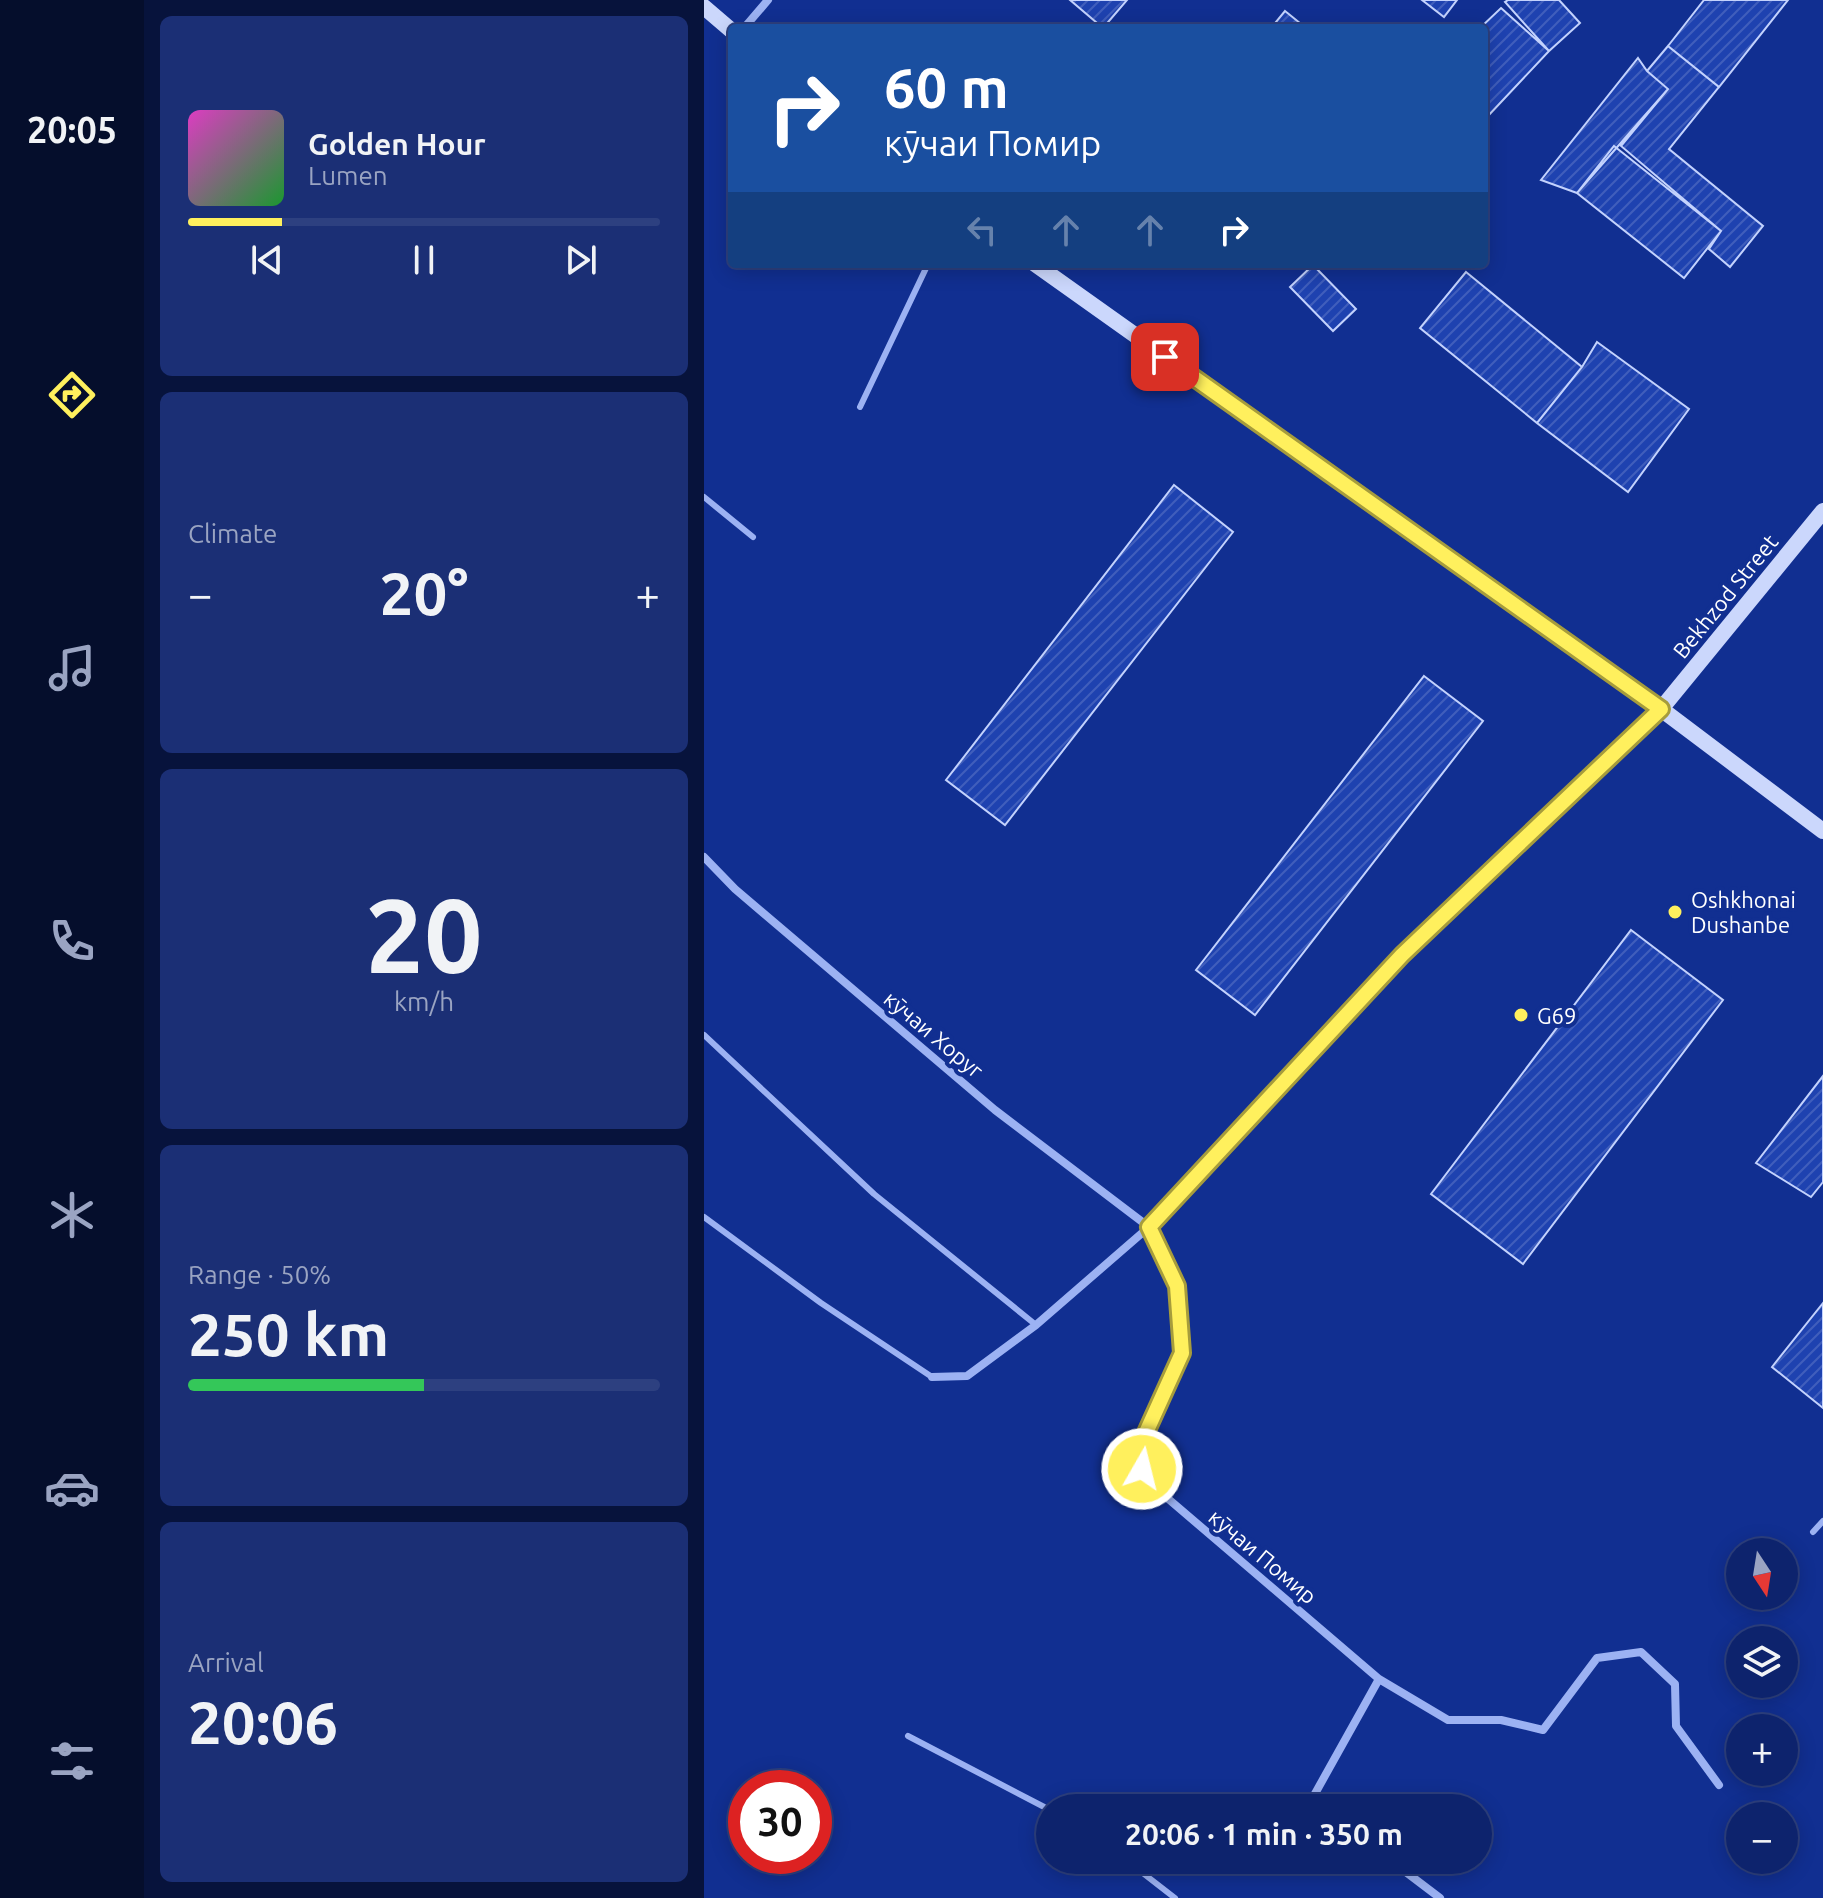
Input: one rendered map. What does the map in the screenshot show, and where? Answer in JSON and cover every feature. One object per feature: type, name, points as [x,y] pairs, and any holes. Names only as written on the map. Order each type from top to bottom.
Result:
[{"type":"main road","points":[[704,7],[728,28]]},
{"type":"main road","points":[[1041,268],[1661,709],[1823,831]]},
{"type":"main road","name":"Bekhzod Street","points":[[1661,709],[1823,511]]},
{"type":"street","points":[[747,24],[768,0]]},
{"type":"street","points":[[932,1377],[967,1376],[1036,1325],[1149,1227],[1402,955],[1661,709]]},
{"type":"street","name":"кӯчаи Хоруг","points":[[704,857],[735,889],[995,1110],[1149,1227]]},
{"type":"street","name":"кӯчаи Помир","points":[[1149,1227],[1177,1286],[1182,1353],[1139,1448],[1142,1469],[1152,1485],[1379,1679],[1448,1720],[1501,1720],[1543,1730],[1597,1658],[1641,1652],[1675,1684],[1676,1726],[1719,1785]]},
{"type":"street","points":[[1316,1794],[1379,1679]]},
{"type":"street","points":[[1408,1874],[1440,1898]]},
{"type":"lane","points":[[860,407],[926,268]]},
{"type":"lane","points":[[704,497],[753,537]]},
{"type":"lane","points":[[704,1035],[874,1194],[1036,1325]]},
{"type":"lane","points":[[704,1217],[821,1303],[932,1377]]},
{"type":"lane","points":[[1813,1532],[1823,1521]]},
{"type":"lane","points":[[908,1736],[1036,1803]]},
{"type":"lane","points":[[1144,1874],[1175,1898]]},
{"type":"building","points":[[1070,0],[1127,0],[1106,24],[1098,24]]},
{"type":"building","points":[[1422,0],[1457,0],[1444,17]]},
{"type":"building","points":[[1559,0],[1580,23],[1549,51],[1505,2]]},
{"type":"building","points":[[1704,0],[1788,0],[1719,87],[1668,46]]},
{"type":"building","points":[[1501,8],[1549,51],[1488,116],[1488,24],[1484,24]]},
{"type":"building","points":[[1285,11],[1301,24],[1274,24]]},
{"type":"building","points":[[1668,46],[1719,87],[1669,149],[1763,226],[1730,267],[1709,249],[1721,231],[1621,146],[1668,89],[1647,71]]},
{"type":"building","points":[[1638,58],[1647,71],[1668,89],[1577,193],[1541,180]]},
{"type":"building","points":[[1614,146],[1721,231],[1684,278],[1577,193]]},
{"type":"building","points":[[1310,268],[1316,268],[1356,309],[1333,331],[1290,287]]},
{"type":"building","points":[[1466,272],[1582,367],[1537,423],[1420,328]]},
{"type":"building","points":[[1597,342],[1689,409],[1628,492],[1537,423],[1582,367]]},
{"type":"building","points":[[1174,485],[1233,532],[1005,825],[946,780]]},
{"type":"building","points":[[1424,676],[1483,721],[1255,1015],[1196,970]]},
{"type":"building","points":[[1631,930],[1723,1000],[1523,1264],[1431,1194]]},
{"type":"building","points":[[1823,1076],[1823,1182],[1811,1197],[1756,1163]]},
{"type":"building","points":[[1823,1303],[1823,1408],[1772,1367]]},
{"type":"place","name":"Oshkhonai Dushanbe","points":[[1675,912]]},
{"type":"place","name":"G69","points":[[1521,1015]]},
{"type":"route","points":[[1142,1469],[1139,1448],[1182,1353],[1177,1286],[1149,1227],[1276,1086],[1402,955],[1661,709],[1165,357]]}]
